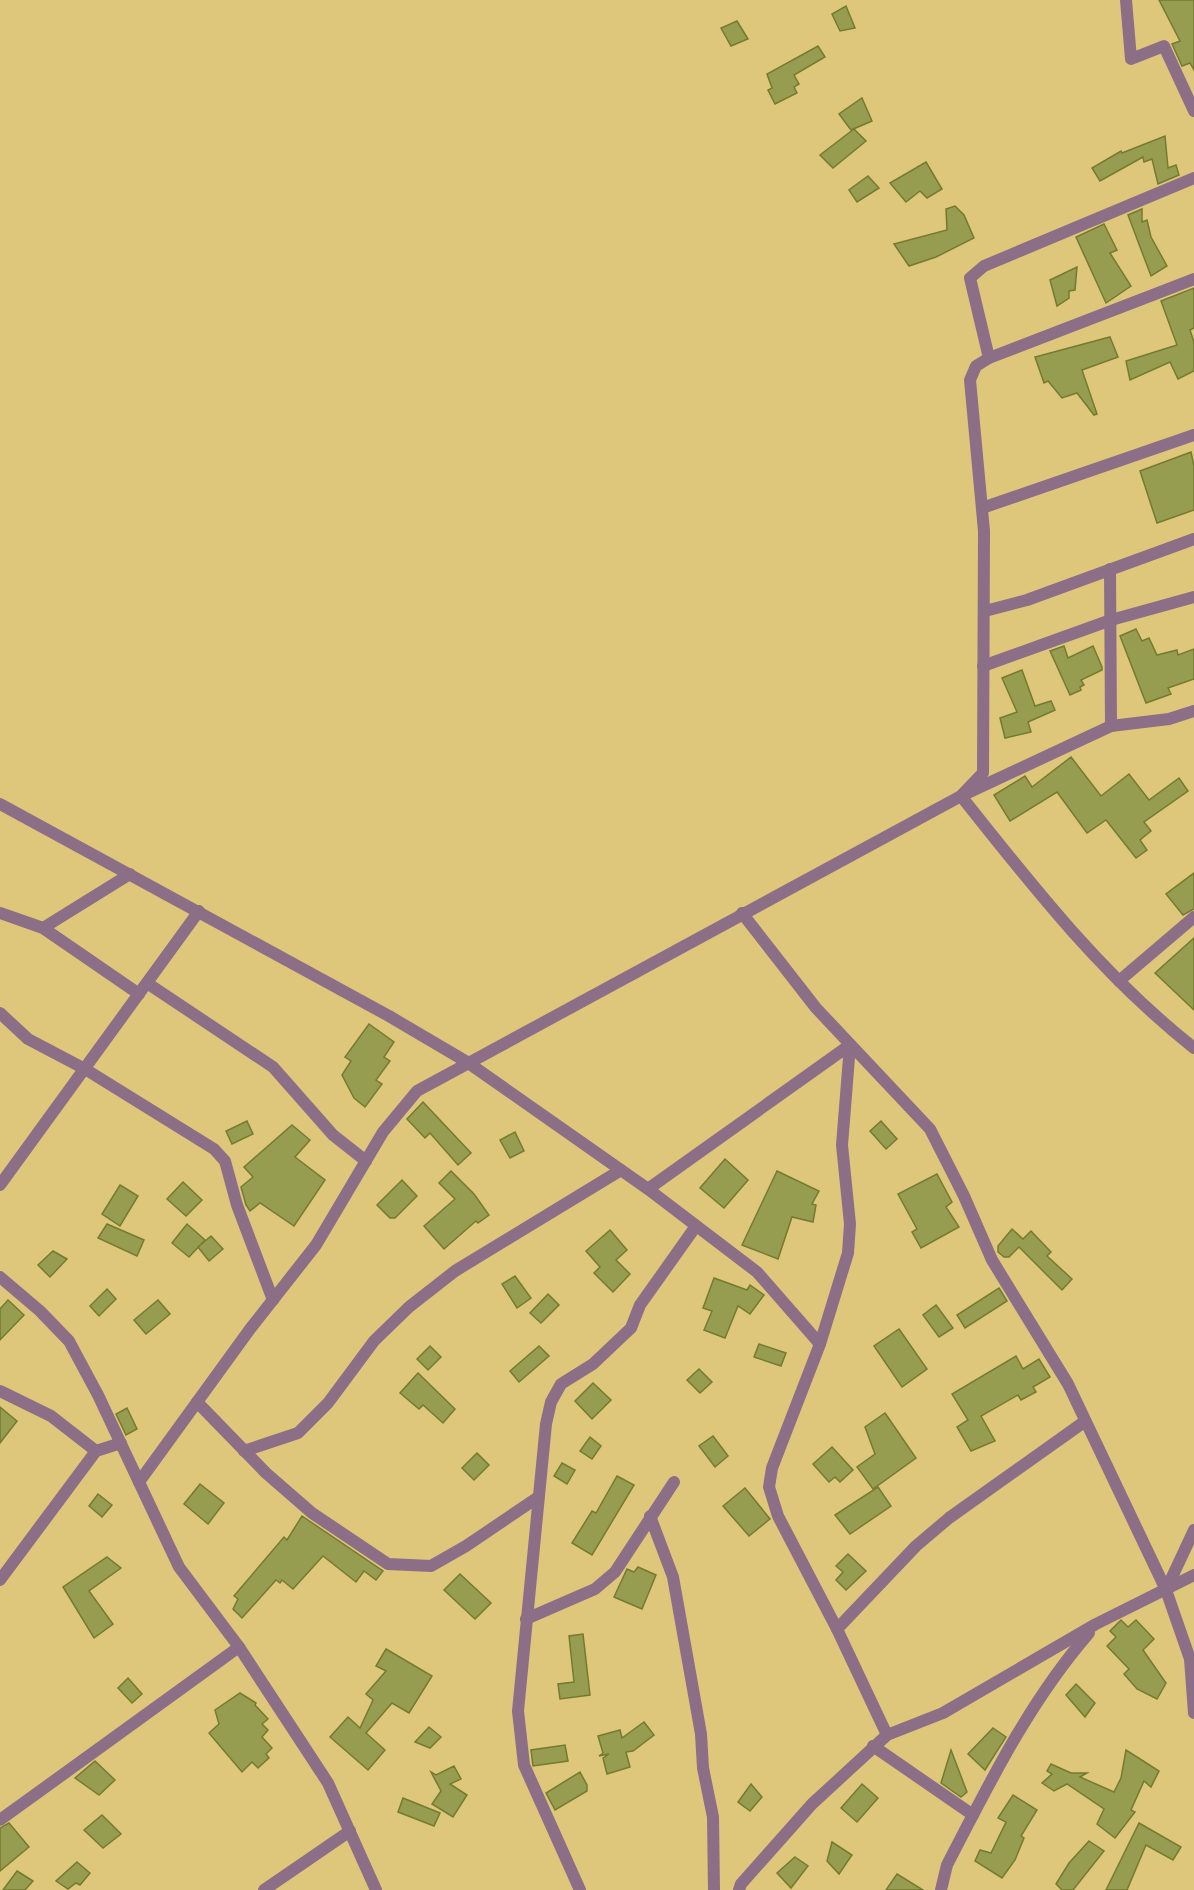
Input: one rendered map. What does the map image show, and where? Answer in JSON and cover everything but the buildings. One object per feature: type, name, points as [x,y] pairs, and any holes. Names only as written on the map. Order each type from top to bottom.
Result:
[{"type":"street","points":[[1126,0],[1131,59],[1164,46],[1189,83],[1194,111]]},
{"type":"street","points":[[989,358],[970,278],[976,272],[984,266],[1194,178]]},
{"type":"street","points":[[961,796],[983,773],[985,611],[982,508],[970,380],[976,366],[989,358],[1194,279]]},
{"type":"street","points":[[982,508],[1194,435]]},
{"type":"street","points":[[985,611],[1027,600],[1194,539]]},
{"type":"street","points":[[1110,569],[1111,726]]},
{"type":"street","points":[[983,666],[1111,620],[1194,597]]},
{"type":"street","points":[[140,1482],[273,1299],[316,1245],[383,1132],[417,1091],[961,796],[1111,726],[1169,719],[1194,711]]},
{"type":"street","points":[[961,796],[1057,918],[1119,981],[1194,1048]]},
{"type":"street","points":[[0,804],[199,911],[468,1062],[648,1189],[757,1272],[820,1344]]},
{"type":"street","points":[[43,928],[130,874]]},
{"type":"street","points":[[0,1185],[199,911]]},
{"type":"street","points":[[0,913],[43,928],[273,1067],[333,1135],[366,1161]]},
{"type":"street","points":[[742,913],[816,1008],[930,1129],[964,1196],[992,1260],[1068,1384],[1084,1422],[1166,1590],[1190,1659],[1194,1713]]},
{"type":"street","points":[[1119,981],[1194,917]]},
{"type":"street","points":[[0,1013],[28,1039],[86,1069],[214,1149],[225,1161],[237,1205],[273,1299]]},
{"type":"street","points":[[648,1189],[850,1045]]},
{"type":"street","points":[[850,1045],[842,1145],[850,1224],[848,1253],[820,1344],[772,1468],[769,1486],[778,1516],[837,1629],[888,1735]]},
{"type":"street","points":[[244,1451],[298,1433],[328,1403],[374,1341],[409,1307],[455,1271],[621,1170]]},
{"type":"street","points":[[580,1890],[524,1765],[518,1711],[546,1424],[551,1402],[561,1384],[593,1364],[631,1328],[640,1305],[696,1226]]},
{"type":"street","points":[[0,1277],[40,1311],[69,1341],[140,1482],[179,1567],[239,1647],[328,1783],[376,1890]]},
{"type":"street","points":[[0,1391],[51,1416],[96,1451]]},
{"type":"street","points":[[197,1402],[244,1451],[312,1513],[388,1563],[431,1566],[466,1546],[537,1498]]},
{"type":"street","points":[[837,1629],[916,1546],[941,1525],[1084,1422]]},
{"type":"street","points":[[0,1580],[96,1451],[121,1443]]},
{"type":"street","points":[[526,1619],[595,1589],[615,1572],[674,1482]]},
{"type":"street","points":[[650,1516],[673,1577],[701,1734],[703,1768],[713,1817],[714,1890]]},
{"type":"street","points":[[1166,1590],[1194,1530]]},
{"type":"street","points":[[739,1890],[741,1884],[812,1804],[873,1746],[888,1735],[943,1713],[1096,1624],[1194,1575]]},
{"type":"street","points":[[941,1890],[947,1865],[1026,1718],[1057,1670],[1096,1624]]},
{"type":"street","points":[[0,1820],[239,1647]]},
{"type":"street","points":[[873,1746],[974,1815]]},
{"type":"street","points":[[264,1890],[350,1831]]}]
